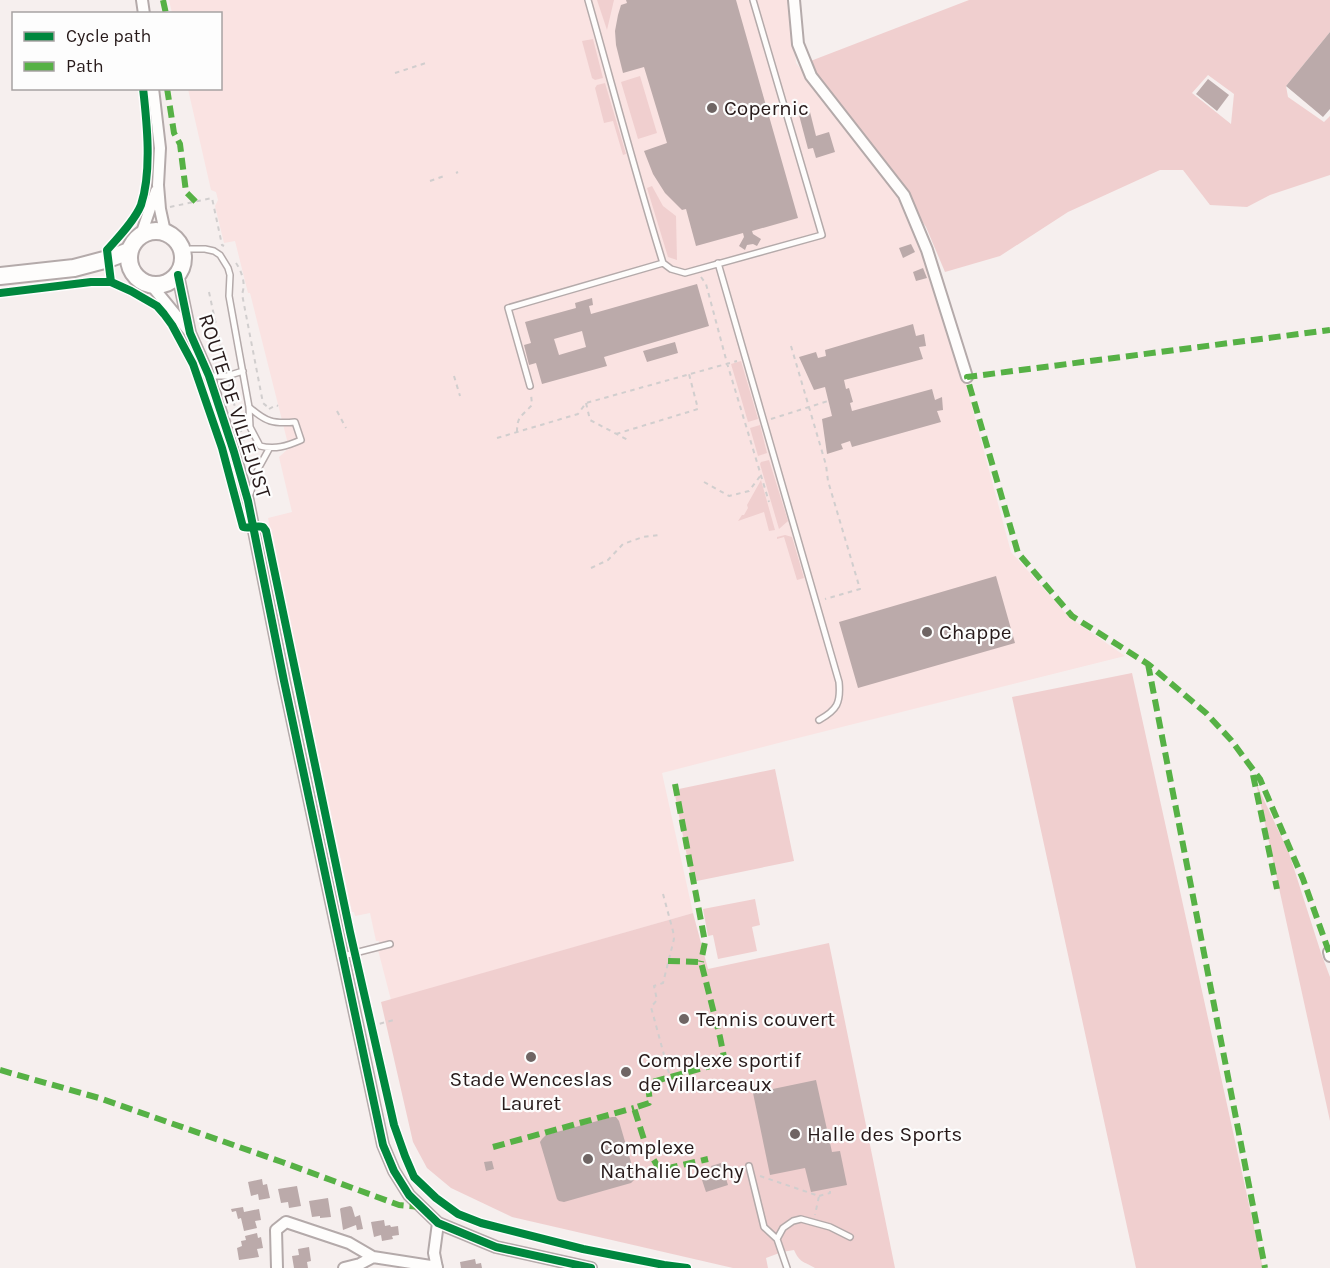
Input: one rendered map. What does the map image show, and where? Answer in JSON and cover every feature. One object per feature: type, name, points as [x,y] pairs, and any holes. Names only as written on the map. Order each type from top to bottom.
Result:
[{"type":"street","points":[[794,0],[798,44],[811,76],[904,195],[927,250],[967,377]]},
{"type":"street","points":[[153,90],[160,148],[158,185],[165,232]]},
{"type":"street","points":[[141,235],[156,231],[165,232],[179,244],[183,260],[182,268],[171,281],[153,286],[144,283],[132,273],[128,258],[132,245],[141,235],[158,185]]},
{"type":"street","points":[[0,276],[74,268],[129,251]]},
{"type":"street","points":[[74,268],[132,273]]},
{"type":"street","name":"ROUTE DE VILLEJUST","points":[[178,275],[190,333],[209,376],[248,501],[383,1145],[394,1171],[409,1195],[438,1223]]},
{"type":"street","name":"ROUTE DE VILLEJUST","points":[[153,286],[190,333]]},
{"type":"street","points":[[276,1268],[276,1230],[286,1222],[349,1243],[373,1257],[437,1268],[434,1254],[438,1223],[496,1247],[591,1268]]},
{"type":"street","points":[[344,1268],[360,1264],[373,1257]]},
{"type":"lane","points":[[588,0],[663,263],[671,269],[685,273],[822,235],[753,0]]},
{"type":"lane","points":[[182,252],[190,249],[205,249],[220,255],[225,261],[230,275],[229,296],[249,407],[250,427],[260,446],[269,449],[301,440],[295,422],[281,423],[261,418],[249,407]]},
{"type":"lane","points":[[530,386],[508,308],[663,263]]},
{"type":"lane","points":[[718,263],[839,682],[840,695],[836,707],[819,720]]},
{"type":"lane","points":[[209,376],[227,376],[243,371]]},
{"type":"lane","points":[[248,501],[258,469],[269,449]]},
{"type":"lane","points":[[343,956],[390,944]]},
{"type":"lane","points":[[749,1166],[764,1227],[777,1239],[787,1268]]},
{"type":"lane","points":[[777,1239],[783,1228],[801,1219],[830,1227],[850,1237]]},
{"type":"path","points":[[395,73],[429,62]]},
{"type":"path","points":[[430,181],[444,176]]},
{"type":"path","points":[[212,198],[217,197]]},
{"type":"path","points":[[696,270],[706,284],[769,502]]},
{"type":"path","points":[[209,292],[245,445]]},
{"type":"path","points":[[791,346],[860,589],[820,600],[814,597]]},
{"type":"path","points":[[497,438],[578,414],[586,403],[746,358]]},
{"type":"path","points":[[616,434],[698,409],[689,374]]},
{"type":"path","points":[[454,376],[460,396]]},
{"type":"path","points":[[517,432],[519,416],[532,405],[531,394]]},
{"type":"path","points":[[763,421],[828,401]]},
{"type":"path","points":[[586,403],[590,420],[628,440]]},
{"type":"path","points":[[337,411],[346,428]]},
{"type":"path","points":[[704,482],[729,496],[749,491],[761,475]]},
{"type":"path","points":[[591,568],[608,560],[623,544],[643,537],[659,535]]},
{"type":"path","points":[[663,894],[674,931],[674,939],[663,983],[654,986],[657,1000],[651,1007],[670,1077]]},
{"type":"path","points":[[369,1015],[374,1036]]},
{"type":"path","points":[[371,1026],[394,1020]]},
{"type":"path","points":[[752,1174],[819,1196],[830,1193],[830,1189]]},
{"type":"path","points":[[815,1216],[819,1196]]},
{"type":"shaded area","points":[[169,0],[790,0],[796,63],[901,199],[921,248],[964,377],[1011,552],[1069,617],[1125,656],[662,773],[693,913],[391,1000],[378,950],[381,949],[379,941],[376,941],[370,913],[355,916],[352,912],[268,518],[292,512],[279,457],[289,448],[235,241],[224,243],[215,206],[218,200],[216,192],[211,190],[188,90],[222,90],[222,12],[172,12]]},
{"type":"shaded area","points":[[597,0],[614,0],[607,30]]},
{"type":"shaded area","points":[[969,0],[1330,0],[1330,32],[1286,86],[1288,97],[1324,122],[1330,116],[1330,175],[1270,195],[1247,207],[1210,205],[1183,170],[1160,170],[1068,212],[1000,256],[945,272],[926,227],[808,62]],"holes":[[[1208,75],[1234,94],[1231,124],[1192,93]]]},
{"type":"shaded area","points":[[593,39],[603,78],[595,80],[592,78],[582,41]]},
{"type":"shaded area","points":[[640,76],[657,133],[638,139],[621,82]]},
{"type":"shaded area","points":[[605,83],[626,154],[623,155],[613,121],[604,123],[595,88]]},
{"type":"shaded area","points":[[652,186],[663,206],[676,216],[677,260],[668,257],[647,188]]},
{"type":"shaded area","points":[[741,361],[758,419],[748,422],[731,364]]},
{"type":"shaded area","points":[[760,425],[767,453],[758,456],[750,428]]},
{"type":"shaded area","points":[[769,460],[788,521],[779,529],[760,464]]},
{"type":"shaded area","points":[[761,480],[775,530],[769,531],[764,512],[738,521],[748,508],[747,505]]},
{"type":"shaded area","points":[[785,535],[792,537],[804,578],[797,580],[784,537],[777,539]]},
{"type":"shaded area","points":[[1132,673],[1263,1268],[1136,1268],[1012,697]]},
{"type":"shaded area","points":[[775,769],[794,861],[692,882],[674,790]]},
{"type":"shaded area","points":[[1256,783],[1289,853],[1330,977],[1330,1121]]},
{"type":"shaded area","points":[[755,899],[760,925],[752,927],[757,951],[718,959],[713,935],[708,936],[703,909]]},
{"type":"shaded area","name":"Complexe sportif de Villarceaux","points":[[693,913],[708,969],[829,943],[895,1268],[815,1268],[800,1260],[794,1250],[766,1258],[768,1268],[733,1268],[512,1217],[451,1188],[427,1168],[413,1142],[381,1002]]},
{"type":"building","name":"Copernic","points":[[626,0],[736,0],[798,218],[752,231],[761,239],[757,246],[747,245],[745,250],[739,246],[744,237],[743,233],[696,246],[686,209],[682,210],[665,193],[653,174],[644,151],[667,143],[644,67],[623,73],[615,31],[621,5],[627,3]]},
{"type":"building","points":[[1330,32],[1330,109],[1323,117],[1286,86]]},
{"type":"building","points":[[1208,79],[1229,95],[1217,111],[1196,94]]},
{"type":"building","points":[[810,112],[816,136],[829,132],[835,152],[816,158],[813,148],[808,149],[799,115]]},
{"type":"building","points":[[911,244],[915,252],[903,258],[899,248]]},
{"type":"building","points":[[923,268],[927,278],[916,281],[913,272]]},
{"type":"building","points":[[697,284],[709,326],[604,357],[607,366],[542,384],[536,363],[529,365],[524,345],[531,343],[525,322],[576,308],[575,303],[592,298],[593,305],[589,306],[591,314]],"holes":[[[582,331],[586,347],[559,355],[554,339]]]},
{"type":"building","points":[[913,324],[916,336],[924,334],[926,346],[919,347],[923,359],[844,380],[853,402],[850,403],[852,411],[932,389],[935,400],[942,397],[943,410],[937,411],[941,422],[852,447],[850,441],[841,444],[843,449],[827,454],[822,419],[832,416],[825,387],[814,390],[799,357],[816,352],[818,358],[826,356],[825,350]]},
{"type":"building","points":[[675,342],[678,353],[647,362],[643,351]]},
{"type":"building","name":"Chappe","points":[[996,576],[1015,643],[858,688],[839,622]]},
{"type":"building","name":"Halle des Sports","points":[[816,1080],[832,1152],[840,1151],[847,1185],[811,1192],[805,1168],[770,1175],[753,1093]]},
{"type":"building","name":"Complexe Nathalie Dechy","points":[[616,1117],[619,1121],[635,1176],[634,1180],[631,1183],[564,1202],[559,1201],[540,1142],[546,1135]]},
{"type":"building","points":[[492,1161],[494,1169],[486,1171],[484,1162]]},
{"type":"building","points":[[721,1163],[728,1185],[706,1192],[702,1180],[714,1177],[711,1166]]},
{"type":"building","points":[[262,1179],[263,1185],[267,1184],[270,1198],[259,1200],[258,1194],[251,1196],[248,1182]]},
{"type":"building","points":[[297,1186],[301,1206],[289,1208],[288,1202],[281,1203],[278,1189]]},
{"type":"building","points":[[328,1198],[331,1217],[312,1217],[309,1201]]},
{"type":"building","points":[[350,1206],[355,1217],[360,1215],[363,1229],[357,1230],[356,1225],[343,1230],[340,1209]]},
{"type":"building","points":[[243,1207],[244,1212],[259,1209],[261,1220],[255,1221],[257,1228],[244,1231],[241,1218],[238,1219],[236,1211],[232,1212],[231,1209]]},
{"type":"building","points":[[384,1220],[385,1226],[398,1226],[399,1235],[382,1241],[381,1235],[374,1237],[371,1222]]},
{"type":"building","points":[[257,1233],[258,1238],[261,1237],[263,1248],[257,1249],[259,1257],[239,1260],[237,1248],[242,1246],[241,1241],[246,1240],[245,1236]]},
{"type":"building","points":[[309,1247],[311,1261],[307,1262],[308,1268],[294,1268],[292,1256],[299,1255],[298,1249]]},
{"type":"building","points":[[475,1259],[476,1264],[481,1263],[482,1268],[461,1268],[460,1262]]},
{"type":"marked path","points":[[163,0],[166,12]]},
{"type":"marked path","points":[[167,90],[174,133],[180,144],[186,192],[196,202]]},
{"type":"marked path","points":[[1329,952],[1303,879],[1260,779],[1231,740],[1206,713],[1148,664],[1072,616],[1018,553],[967,377],[1330,330]]},
{"type":"marked path","points":[[1148,664],[1265,1268]]},
{"type":"marked path","points":[[1253,775],[1277,889]]},
{"type":"marked path","points":[[675,784],[705,942],[701,962]]},
{"type":"marked path","points":[[668,961],[701,962],[725,1062],[652,1082],[648,1087],[649,1103],[634,1108],[647,1149],[660,1170],[708,1159]]},
{"type":"marked path","points":[[0,1070],[99,1098],[399,1205],[421,1207]]},
{"type":"marked path","points":[[493,1147],[634,1108]]},
{"type":"cycle path","points":[[111,282],[107,250],[135,217],[141,205],[147,178],[148,147],[143,90]]},
{"type":"cycle path","points":[[178,275],[190,333],[209,376],[248,501],[383,1145],[394,1171],[409,1195],[438,1223],[496,1247],[591,1268]]},
{"type":"cycle path","points":[[0,293],[91,282],[111,282],[157,306],[172,325],[193,364],[222,448],[243,527],[263,527],[266,531],[350,932],[394,1125],[414,1177],[436,1198],[458,1214],[481,1223],[583,1249],[687,1268]]},
{"type":"place","name":"Copernic","points":[[712,108]]},
{"type":"place","name":"Chappe","points":[[927,632]]},
{"type":"place","name":"Tennis couvert","points":[[684,1019]]},
{"type":"place","name":"Stade Wenceslas Lauret","points":[[531,1057]]},
{"type":"place","name":"Complexe sportif de Villarceaux","points":[[626,1072]]},
{"type":"place","name":"Halle des Sports","points":[[795,1134]]},
{"type":"place","name":"Complexe Nathalie Dechy","points":[[588,1159]]}]
